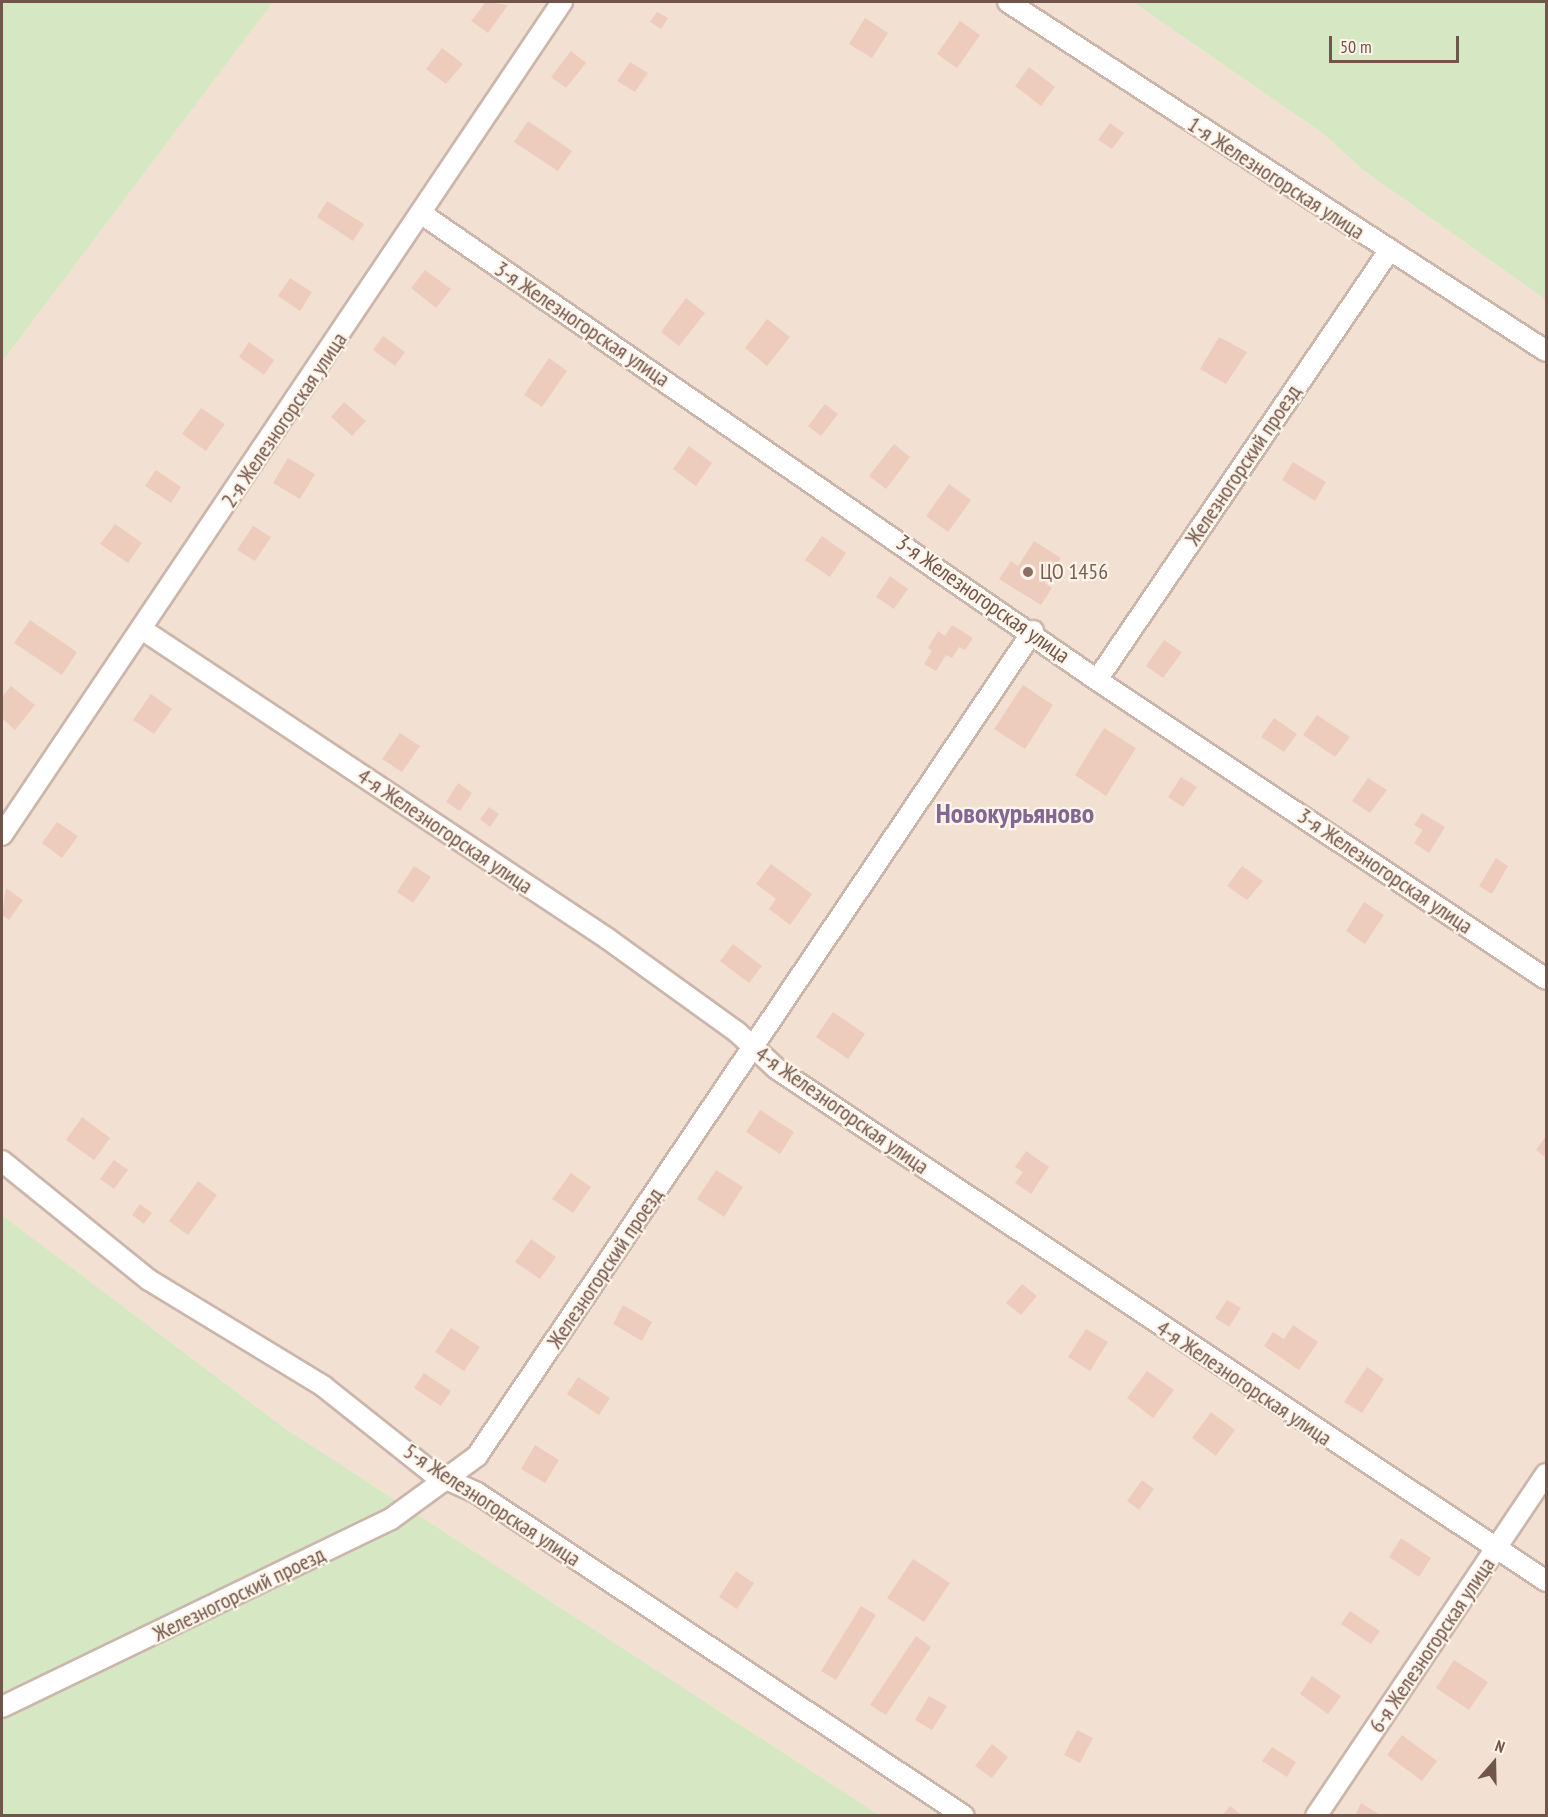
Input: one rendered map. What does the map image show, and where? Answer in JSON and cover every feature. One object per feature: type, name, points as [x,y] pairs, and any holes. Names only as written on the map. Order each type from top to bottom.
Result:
[{"type":"street","name":"2-я Железногорская улица","points":[[2,835],[143,630],[562,2]]},
{"type":"street","name":"1-я Железногорская улица","points":[[1008,2],[1546,351]]},
{"type":"street","name":"3-я Железногорская улица","points":[[422,214],[1033,631],[1097,680],[1546,979]]},
{"type":"street","name":"Железногорский проезд","points":[[1097,680],[1389,251]]},
{"type":"street","name":"4-я Железногорская улица","points":[[143,630],[608,939],[737,1032],[753,1049],[1496,1551],[1546,1581]]},
{"type":"street","name":"Железногорский проезд","points":[[2,1707],[390,1519],[447,1481],[477,1456],[515,1403],[1033,631]]},
{"type":"street","name":"5-я Железногорская улица","points":[[2,1161],[149,1280],[323,1386],[447,1481],[477,1493],[964,1815]]},
{"type":"street","name":"6-я Железногорская улица","points":[[1316,1815],[1546,1474]]},
{"type":"shaded area","points":[[273,2],[1133,2],[1325,135],[1363,170],[1546,300],[1546,1815],[879,1815],[283,1427],[2,1215],[2,362]]},
{"type":"green space","points":[[2,2],[273,2],[2,362]]},
{"type":"green space","points":[[1133,2],[1546,2],[1546,300],[1363,170],[1325,135]]},
{"type":"green space","points":[[2,1215],[283,1427],[879,1815],[2,1815]]},
{"type":"building","points":[[486,2],[508,5],[488,33],[471,21]]},
{"type":"building","points":[[657,12],[668,18],[661,29],[650,22]]},
{"type":"building","points":[[865,18],[888,33],[872,58],[849,44]]},
{"type":"building","points":[[960,21],[980,35],[957,68],[937,54]]},
{"type":"building","points":[[442,48],[463,64],[446,84],[426,69]]},
{"type":"building","points":[[571,51],[586,63],[566,88],[551,77]]},
{"type":"building","points":[[630,62],[648,73],[635,92],[617,81]]},
{"type":"building","points":[[1029,67],[1055,87],[1041,106],[1015,86]]},
{"type":"building","points":[[528,121],[572,151],[558,171],[514,142]]},
{"type":"building","points":[[1110,123],[1124,133],[1112,149],[1098,140]]},
{"type":"building","points":[[327,201],[364,224],[353,241],[317,217]]},
{"type":"building","points":[[425,270],[451,289],[436,308],[411,288]]},
{"type":"building","points":[[290,278],[312,292],[300,311],[278,296]]},
{"type":"building","points":[[686,298],[705,313],[679,346],[661,332]]},
{"type":"building","points":[[767,319],[790,337],[767,366],[745,348]]},
{"type":"building","points":[[383,336],[405,352],[395,366],[373,350]]},
{"type":"building","points":[[1219,337],[1247,352],[1226,384],[1200,369]]},
{"type":"building","points":[[249,342],[274,360],[264,375],[239,357]]},
{"type":"building","points":[[549,358],[567,371],[542,407],[524,395]]},
{"type":"building","points":[[344,402],[366,421],[352,436],[331,417]]},
{"type":"building","points":[[825,404],[838,414],[821,436],[808,426]]},
{"type":"building","points":[[201,408],[225,424],[206,451],[182,434]]},
{"type":"building","points":[[894,444],[910,457],[886,489],[869,476]]},
{"type":"building","points":[[689,446],[712,463],[696,486],[673,469]]},
{"type":"building","points":[[288,458],[315,474],[300,499],[273,483]]},
{"type":"building","points":[[1293,462],[1326,482],[1315,501],[1282,480]]},
{"type":"building","points":[[156,470],[181,487],[171,503],[145,486]]},
{"type":"building","points":[[949,484],[971,500],[948,532],[926,516]]},
{"type":"building","points":[[115,524],[142,543],[128,563],[100,544]]},
{"type":"building","points":[[253,526],[271,537],[255,561],[237,550]]},
{"type":"building","points":[[822,536],[846,553],[830,577],[805,560]]},
{"type":"building","name":"ЦО 1456","points":[[1034,541],[1061,558],[1045,583],[1052,588],[1041,605],[999,579],[1011,561],[1018,566]]},
{"type":"building","points":[[890,576],[908,589],[894,609],[876,597]]},
{"type":"building","points":[[30,620],[77,652],[62,675],[14,643]]},
{"type":"building","points":[[952,625],[973,638],[965,650],[959,647],[952,658],[946,655],[936,671],[924,664],[932,651],[928,648],[938,631],[945,636]]},
{"type":"building","points":[[1164,640],[1182,652],[1163,678],[1146,666]]},
{"type":"building","points":[[1023,685],[1053,705],[1025,749],[994,729]]},
{"type":"building","points":[[11,686],[35,705],[15,730],[2,718],[2,697]]},
{"type":"building","points":[[151,694],[172,709],[154,734],[133,720]]},
{"type":"building","points":[[1317,715],[1350,737],[1335,757],[1303,735]]},
{"type":"building","points":[[1274,718],[1297,734],[1284,752],[1261,737]]},
{"type":"building","points":[[1104,728],[1136,748],[1106,796],[1075,775]]},
{"type":"building","points":[[400,733],[420,746],[402,772],[382,759]]},
{"type":"building","points":[[1181,777],[1197,787],[1183,807],[1168,797]]},
{"type":"building","points":[[1368,778],[1387,790],[1370,813],[1352,801]]},
{"type":"building","points":[[458,783],[472,793],[460,811],[446,802]]},
{"type":"building","points":[[489,807],[499,814],[490,827],[480,819]]},
{"type":"building","points":[[1422,813],[1445,827],[1429,853],[1414,843],[1423,830],[1414,825]]},
{"type":"building","points":[[57,822],[78,836],[62,858],[42,843]]},
{"type":"building","points":[[1496,858],[1508,866],[1492,894],[1479,886]]},
{"type":"building","points":[[771,864],[812,894],[790,925],[769,909],[776,899],[756,884]]},
{"type":"building","points":[[414,866],[431,877],[413,903],[397,892]]},
{"type":"building","points":[[1242,866],[1263,881],[1247,900],[1227,886]]},
{"type":"building","points":[[6,888],[23,900],[9,920],[2,915]]},
{"type":"building","points":[[1364,902],[1384,915],[1365,944],[1346,931]]},
{"type":"building","points":[[733,944],[762,966],[749,983],[720,961]]},
{"type":"building","points":[[833,1012],[865,1034],[848,1059],[816,1037]]},
{"type":"building","points":[[760,1110],[794,1132],[780,1154],[746,1132]]},
{"type":"building","points":[[82,1117],[110,1138],[94,1160],[66,1140]]},
{"type":"building","points":[[1546,1136],[1546,1158],[1536,1150]]},
{"type":"building","points":[[1026,1151],[1049,1167],[1031,1194],[1015,1183],[1023,1172],[1015,1167]]},
{"type":"building","points":[[114,1160],[128,1170],[114,1189],[100,1179]]},
{"type":"building","points":[[716,1170],[743,1187],[724,1217],[697,1199]]},
{"type":"building","points":[[571,1173],[591,1187],[573,1213],[552,1199]]},
{"type":"building","points":[[198,1181],[217,1195],[188,1235],[169,1221]]},
{"type":"building","points":[[140,1204],[152,1213],[144,1224],[132,1215]]},
{"type":"building","points":[[531,1239],[556,1257],[540,1279],[515,1262]]},
{"type":"building","points":[[1022,1284],[1037,1296],[1021,1315],[1006,1303]]},
{"type":"building","points":[[1227,1300],[1241,1308],[1229,1327],[1215,1318]]},
{"type":"building","points":[[623,1305],[652,1322],[642,1341],[613,1324]]},
{"type":"building","points":[[1293,1325],[1318,1342],[1299,1370],[1264,1346],[1273,1332],[1284,1339]]},
{"type":"building","points":[[451,1328],[480,1347],[464,1371],[435,1352]]},
{"type":"building","points":[[1086,1329],[1108,1342],[1090,1371],[1068,1357]]},
{"type":"building","points":[[1367,1367],[1384,1379],[1362,1413],[1344,1402]]},
{"type":"building","points":[[1147,1371],[1174,1390],[1153,1418],[1127,1398]]},
{"type":"building","points":[[424,1373],[451,1391],[441,1406],[414,1388]]},
{"type":"building","points":[[578,1377],[610,1398],[599,1415],[567,1394]]},
{"type":"building","points":[[1211,1412],[1235,1430],[1216,1456],[1192,1438]]},
{"type":"building","points":[[535,1445],[559,1460],[545,1483],[521,1469]]},
{"type":"building","points":[[1142,1480],[1154,1489],[1139,1510],[1127,1501]]},
{"type":"building","points":[[1401,1538],[1431,1558],[1419,1577],[1389,1557]]},
{"type":"building","points":[[913,1559],[950,1583],[924,1622],[887,1598]]},
{"type":"building","points":[[736,1571],[754,1583],[737,1609],[719,1597]]},
{"type":"building","points":[[861,1606],[876,1615],[836,1680],[821,1671]]},
{"type":"building","points":[[1350,1611],[1380,1631],[1371,1644],[1341,1624]]},
{"type":"building","points":[[916,1636],[931,1647],[886,1715],[870,1705]]},
{"type":"building","points":[[1454,1660],[1488,1682],[1469,1710],[1436,1688]]},
{"type":"building","points":[[1312,1676],[1341,1696],[1328,1714],[1300,1694]]},
{"type":"building","points":[[929,1696],[947,1706],[932,1730],[915,1720]]},
{"type":"building","points":[[1077,1730],[1093,1738],[1080,1763],[1064,1755]]},
{"type":"building","points":[[1402,1735],[1437,1761],[1422,1781],[1387,1755]]},
{"type":"building","points":[[992,1744],[1008,1757],[992,1778],[975,1766]]},
{"type":"building","points":[[1272,1747],[1296,1762],[1287,1777],[1262,1761]]},
{"type":"building","points":[[1361,1803],[1382,1816],[1355,1816]]},
{"type":"building","points":[[1230,1806],[1243,1816],[1222,1816]]},
{"type":"place","name":"ЦО 1456","points":[[1028,572]]},
{"type":"district","name":"Новокурьяново","points":[[1015,813]]}]
